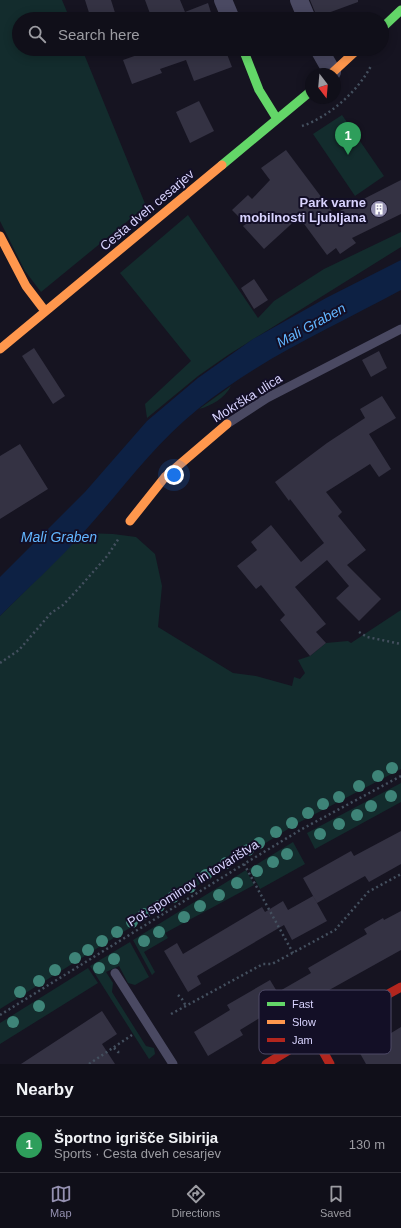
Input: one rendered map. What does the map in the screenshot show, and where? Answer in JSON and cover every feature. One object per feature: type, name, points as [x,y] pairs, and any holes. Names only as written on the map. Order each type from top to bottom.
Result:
[{"type":"street","points":[[223,0],[228,12]]},
{"type":"street","points":[[299,0],[304,12]]},
{"type":"street","points":[[389,21],[401,10]]},
{"type":"street","points":[[245,56],[259,90],[277,119]]},
{"type":"street","points":[[322,56],[328,68]]},
{"type":"street","points":[[337,68],[350,56]]},
{"type":"street","name":"Cesta dveh cesarjev","points":[[0,349],[305,96]]},
{"type":"street","points":[[0,236],[26,286],[45,311]]},
{"type":"street","name":"Mokrška ulica","points":[[130,521],[165,477],[227,424]]},
{"type":"street","points":[[391,993],[401,987]]},
{"type":"street","points":[[266,1064],[283,1054]]},
{"type":"street","points":[[324,1054],[330,1064]]},
{"type":"lane","name":"Mokrška ulica","points":[[227,424],[267,398],[401,329]]},
{"type":"lane","points":[[115,973],[173,1064]]},
{"type":"path","points":[[0,663],[19,650],[52,613],[63,605],[78,589],[108,555],[130,521]]},
{"type":"path","points":[[358,632],[367,637],[401,644]]},
{"type":"path","name":"Pot spominov in tovarištva","points":[[0,1015],[302,829],[401,776]]},
{"type":"path","points":[[244,864],[293,953]]},
{"type":"path","points":[[171,1014],[263,964],[272,964],[335,930],[368,892],[401,874]]},
{"type":"path","points":[[178,996],[182,999],[186,1006]]},
{"type":"path","points":[[88,1064],[132,1035]]},
{"type":"path","points":[[114,1048],[118,1052],[122,1052]]},
{"type":"green space","points":[[0,0],[62,0],[67,12],[12,12],[12,56],[85,56],[146,206],[41,292],[25,271],[0,221]]},
{"type":"green space","points":[[342,115],[384,176],[355,196],[313,134]]},
{"type":"green space","points":[[188,215],[258,318],[274,301],[324,269],[401,232],[401,247],[228,355],[198,376],[147,418],[145,404],[191,361],[120,273]]},
{"type":"green space","points":[[231,386],[217,401],[199,409]]},
{"type":"green space","points":[[83,533],[113,534],[136,537],[155,554],[162,586],[158,627],[233,673],[256,676],[292,686],[294,677],[300,679],[305,673],[298,660],[310,656],[326,643],[348,641],[351,643],[401,610],[401,769],[296,824],[0,1009],[0,616]]},
{"type":"green space","points":[[401,783],[401,802],[315,849],[307,833]]},
{"type":"green space","points":[[293,842],[305,864],[260,889],[249,869]]},
{"type":"green space","points":[[246,870],[254,885],[165,933],[168,938],[144,952],[155,972],[152,975],[133,940]]},
{"type":"green space","points":[[130,942],[149,977],[135,985],[128,983],[119,966],[106,972],[113,983],[112,992],[146,1046],[154,1048],[155,1054],[149,1059],[90,966]]},
{"type":"green space","points":[[88,968],[98,983],[0,1044],[0,1023]]},
{"type":"water","name":"Mali Graben","points":[[401,260],[401,290],[271,359],[221,391],[182,423],[138,468],[73,544],[0,616],[0,577],[85,492],[147,421],[198,378],[253,339],[326,298]]},
{"type":"building","points":[[85,0],[111,0],[115,12],[89,12]]},
{"type":"building","points":[[145,0],[180,0],[185,12],[149,12]]},
{"type":"building","points":[[310,0],[358,0],[358,2],[331,12],[315,12]]},
{"type":"building","points":[[208,3],[211,12],[185,12]]},
{"type":"building","points":[[134,56],[228,56],[232,67],[194,81],[186,60],[160,69],[162,73],[132,84],[123,60]]},
{"type":"building","points":[[199,101],[214,131],[190,143],[176,112]]},
{"type":"building","points":[[286,150],[334,214],[401,180],[401,214],[352,238],[356,243],[340,254],[336,248],[327,255],[299,217],[264,249],[243,226],[246,224],[232,210],[248,195],[252,199],[270,180],[261,168]]},
{"type":"building","points":[[254,279],[268,300],[254,309],[241,288]]},
{"type":"building","points":[[34,348],[65,396],[53,404],[22,356]]},
{"type":"building","points":[[379,351],[387,368],[371,377],[362,360]]},
{"type":"building","points":[[382,396],[396,418],[369,434],[391,469],[379,477],[370,464],[326,492],[342,512],[338,516],[366,550],[347,565],[381,599],[359,621],[336,598],[349,586],[327,560],[295,587],[326,624],[316,632],[326,643],[310,656],[280,620],[285,615],[261,585],[256,589],[237,566],[257,550],[251,542],[271,525],[301,562],[324,543],[275,482],[327,443],[365,418],[360,409]]},
{"type":"building","points":[[20,444],[48,489],[0,519],[0,456]]},
{"type":"building","points":[[401,831],[401,864],[369,882],[365,876],[317,903],[303,878],[351,851],[354,856]]},
{"type":"building","points":[[313,896],[327,921],[292,940],[284,925],[197,976],[201,984],[188,992],[164,951],[177,943],[183,954],[262,907],[265,912],[283,901],[288,910]]},
{"type":"building","points":[[401,911],[401,950],[329,990],[281,990],[311,973],[308,968],[367,934],[364,929],[383,918],[384,920]]},
{"type":"building","points":[[270,980],[276,990],[259,990],[259,1018],[240,1030],[243,1035],[208,1056],[194,1032],[230,1010],[227,1005]]},
{"type":"building","points":[[102,1011],[117,1034],[102,1044],[115,1064],[21,1064]]},
{"type":"building","points":[[401,1027],[401,1064],[366,1064],[360,1054],[391,1054],[391,1033]]},
{"type":"traffic: fast","points":[[389,21],[401,10]]},
{"type":"traffic: fast","points":[[246,56],[259,90],[277,119]]},
{"type":"traffic: fast","points":[[222,165],[305,96]]},
{"type":"traffic: slow","points":[[337,68],[350,56]]},
{"type":"traffic: slow","points":[[0,349],[222,165]]},
{"type":"traffic: slow","points":[[0,236],[26,286],[45,311]]},
{"type":"traffic: slow","points":[[130,521],[165,477],[227,424]]},
{"type":"traffic: jam","points":[[391,993],[401,987]]},
{"type":"traffic: jam","points":[[266,1064],[283,1054]]},
{"type":"traffic: jam","points":[[324,1054],[330,1064]]},
{"type":"place","name":"Športno igrišče Sibirija","points":[[348,155]]},
{"type":"place","name":"Park varne mobilnosti Ljubljana","points":[[379,209]]}]
